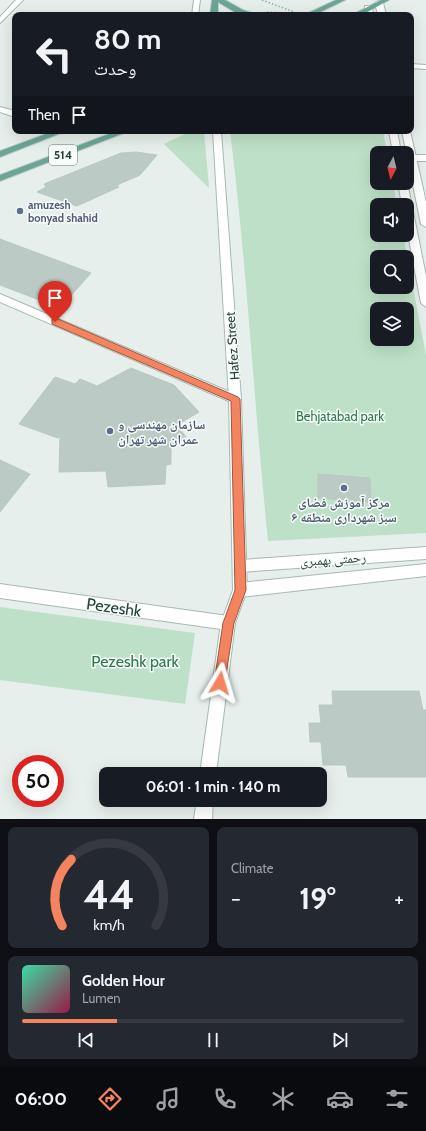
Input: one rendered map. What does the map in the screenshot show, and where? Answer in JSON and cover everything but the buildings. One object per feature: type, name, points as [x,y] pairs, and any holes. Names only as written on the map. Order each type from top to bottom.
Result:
[{"type":"main road","points":[[214,0],[214,12]]},
{"type":"main road","points":[[220,0],[241,12]]},
{"type":"main road","points":[[315,12],[342,0]]},
{"type":"main road","points":[[369,12],[386,0]]},
{"type":"main road","name":"514","points":[[0,154],[54,134]]},
{"type":"main road","name":"514","points":[[0,178],[117,134]]},
{"type":"street","points":[[0,21],[20,0]]},
{"type":"street","points":[[379,4],[381,12]]},
{"type":"street","points":[[414,66],[426,66]]},
{"type":"street","points":[[0,109],[12,113]]},
{"type":"street","name":"Hafez Street","points":[[209,767],[228,623],[240,590],[235,399],[217,134]]},
{"type":"street","points":[[394,134],[396,146]]},
{"type":"street","points":[[406,134],[408,146]]},
{"type":"street","points":[[414,158],[426,158]]},
{"type":"street","points":[[414,177],[426,224]]},
{"type":"street","points":[[405,190],[422,265],[426,303]]},
{"type":"street","points":[[0,298],[235,399]]},
{"type":"street","name":"رحمتی بهمبری","points":[[240,566],[426,553]]},
{"type":"street","name":"رحمتی بهمبری","points":[[240,590],[426,570]]},
{"type":"street","name":"Pezeshk","points":[[0,591],[228,623]]},
{"type":"street","points":[[203,819],[204,807]]},
{"type":"lane","points":[[196,0],[196,12]]},
{"type":"path","points":[[262,0],[285,7]]},
{"type":"green space","points":[[185,134],[204,134],[209,188],[164,144]]},
{"type":"green space","name":"Behjatabad park","points":[[230,134],[384,134],[386,146],[370,146],[370,190],[394,190],[396,198],[370,198],[370,242],[404,242],[406,250],[370,250],[370,294],[414,294],[414,292],[426,355],[426,533],[268,541],[246,284]]},
{"type":"green space","name":"Pezeshk park","points":[[0,607],[195,633],[185,704],[0,680]]},
{"type":"place","name":"amuzesh bonyad shahid","points":[[20,211]]},
{"type":"place","name":"سازمان مهندسی و عمران شهر تهران","points":[[110,431]]},
{"type":"place","name":"مرکز آموزش فضای سبز شهرداری منطقه ۶","points":[[344,488]]},
{"type":"route","points":[[55,322],[235,399],[240,590],[228,623],[220,683]]}]
